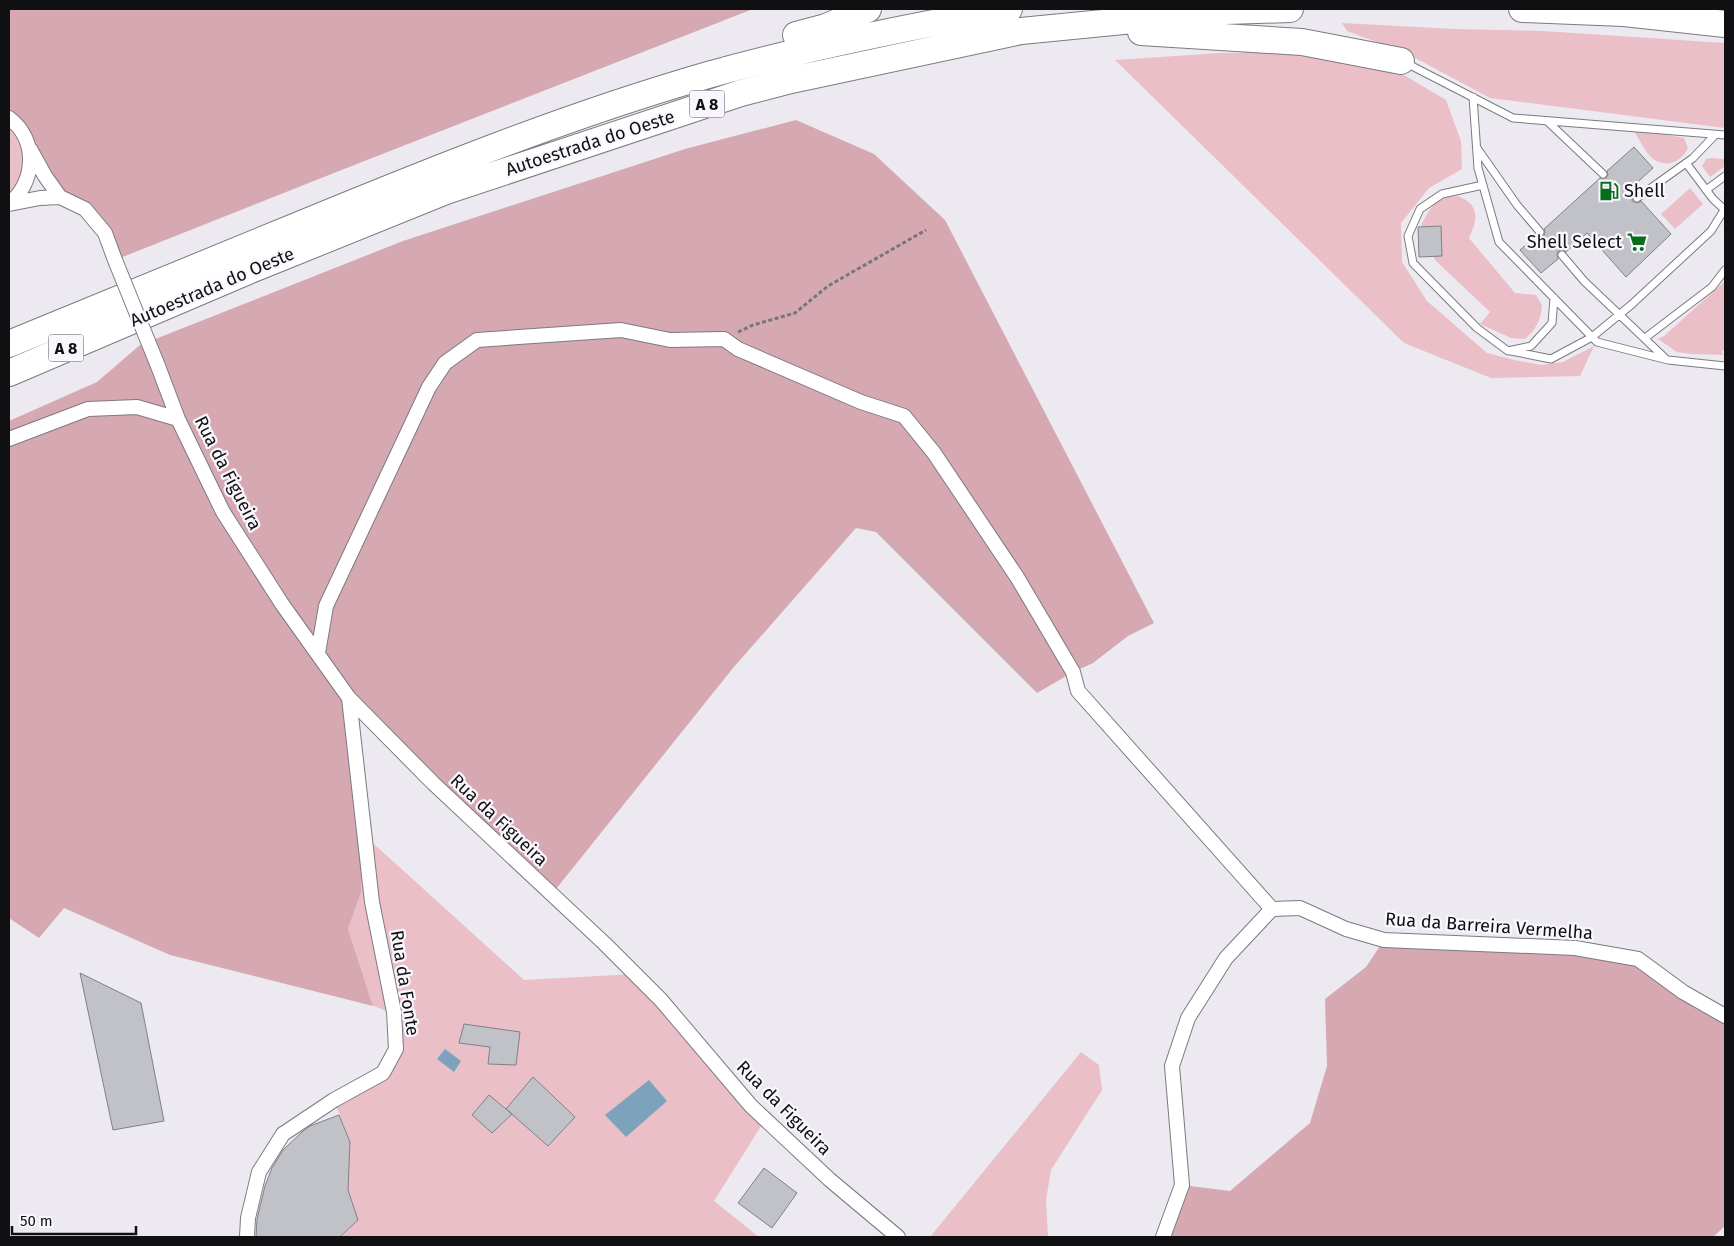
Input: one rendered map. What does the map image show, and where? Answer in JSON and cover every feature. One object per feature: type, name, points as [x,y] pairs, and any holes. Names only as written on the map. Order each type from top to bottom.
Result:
[{"type":"highway","points":[[708,75],[748,46],[826,27],[868,9]]},
{"type":"highway","name":"Autoestrada do Oeste","points":[[9,344],[432,170],[564,122],[708,75],[845,41],[1009,9]]},
{"type":"highway","name":"Autoestrada do Oeste","points":[[9,373],[248,270],[446,190],[741,93],[791,80],[1021,31],[1226,11],[1290,9]]},
{"type":"highway","points":[[1522,9],[1624,13],[1725,24]]},
{"type":"highway","points":[[1063,27],[1302,42],[1401,61]]},
{"type":"street","points":[[9,118],[21,130],[45,176],[60,196]]},
{"type":"street","points":[[9,204],[25,185],[30,167],[30,149]]},
{"type":"street","points":[[9,204],[60,196]]},
{"type":"street","name":"Rua da Figueira","points":[[60,196],[84,209],[105,233],[178,419],[223,512],[282,604],[349,698],[433,783],[604,943],[661,1000],[751,1106],[830,1180],[898,1237]]},
{"type":"street","points":[[318,653],[326,606],[429,387],[445,363],[477,340],[620,330],[670,340],[724,339],[738,349],[861,402],[904,416],[934,453],[1017,577],[1073,672],[1078,691],[1272,909],[1226,958],[1188,1018],[1172,1066],[1182,1185],[1162,1237]]},
{"type":"street","points":[[9,439],[88,410],[137,408],[178,419]]},
{"type":"street","name":"Rua da Fonte","points":[[247,1237],[248,1218],[259,1172],[283,1134],[334,1100],[383,1073],[396,1049],[394,1012],[372,902],[349,698]]},
{"type":"street","name":"Rua da Barreira Vermelha","points":[[1272,909],[1300,908],[1346,929],[1384,940],[1575,948],[1638,959],[1683,992],[1725,1016]]},
{"type":"lane","points":[[1401,61],[1513,118],[1725,136]]},
{"type":"lane","points":[[1472,97],[1478,168],[1500,242],[1597,342],[1668,360],[1725,366]]},
{"type":"lane","points":[[1547,121],[1603,174]]},
{"type":"lane","points":[[1638,198],[1686,163],[1715,135]]},
{"type":"lane","points":[[1476,148],[1517,205],[1540,232]]},
{"type":"lane","points":[[1483,185],[1442,194],[1420,209],[1408,236],[1413,264],[1476,328],[1508,351],[1552,359],[1592,337],[1631,305],[1711,231],[1725,210],[1706,190],[1686,163]]},
{"type":"lane","points":[[1706,190],[1725,176]]},
{"type":"lane","points":[[1562,255],[1584,281],[1668,360]]},
{"type":"lane","points":[[1645,338],[1712,286],[1725,270]]},
{"type":"lane","points":[[1508,351],[1532,346],[1552,323],[1554,298]]},
{"type":"path","points":[[724,339],[754,324],[795,313],[828,286],[926,230]]},
{"type":"shaded area","points":[[9,9],[753,9],[115,260],[105,233],[60,197],[9,118]]},
{"type":"shaded area","points":[[1342,23],[1455,29],[1543,31],[1725,43],[1725,128],[1490,98],[1406,53],[1347,31]]},
{"type":"shaded area","points":[[1293,52],[1359,60],[1404,75],[1446,100],[1461,141],[1462,169],[1429,188],[1401,223],[1402,262],[1427,301],[1487,353],[1541,365],[1563,362],[1594,346],[1580,376],[1491,378],[1404,343],[1115,60],[1220,53]]},
{"type":"shaded area","points":[[796,120],[874,154],[945,220],[1154,623],[1128,636],[1093,663],[1073,672],[1037,693],[876,532],[856,528],[733,668],[552,894],[350,699],[362,813],[361,893],[348,929],[373,1006],[170,955],[64,908],[39,938],[9,918],[9,421],[97,382],[140,345],[403,241],[685,149]]},
{"type":"shaded area","points":[[9,124],[22,139],[26,170],[9,200]]},
{"type":"shaded area","points":[[1632,128],[1684,138],[1688,148],[1682,157],[1677,160],[1662,163],[1652,158],[1646,151]]},
{"type":"shaded area","points":[[1706,159],[1725,159],[1725,166],[1710,177],[1702,166]]},
{"type":"shaded area","points":[[1690,188],[1703,204],[1675,229],[1661,214]]},
{"type":"shaded area","points":[[1458,196],[1474,208],[1474,225],[1469,238],[1515,293],[1536,295],[1542,305],[1538,323],[1525,339],[1511,338],[1480,324],[1490,312],[1433,256],[1440,256],[1441,226],[1421,226],[1427,213],[1435,204],[1444,198]]},
{"type":"shaded area","points":[[1725,281],[1725,350],[1722,351],[1723,355],[1677,352],[1658,339],[1664,336]]},
{"type":"shaded area","points":[[362,818],[364,835],[524,980],[635,974],[765,1120],[714,1201],[759,1237],[341,1237],[358,1220],[348,1190],[350,1142],[334,1100],[383,1073],[396,1049],[394,1013],[373,1006],[348,929],[361,893]]},
{"type":"shaded area","points":[[1384,940],[1638,959],[1725,1016],[1725,1226],[1713,1237],[1163,1237],[1182,1185],[1230,1191],[1310,1123],[1327,1066],[1325,999],[1366,967]]},
{"type":"shaded area","points":[[1081,1052],[1099,1065],[1102,1090],[1051,1170],[1046,1200],[1048,1237],[930,1237]]},
{"type":"water","points":[[445,1049],[461,1061],[454,1072],[437,1059]]},
{"type":"water","points":[[649,1080],[667,1101],[626,1137],[605,1115]]},
{"type":"building","points":[[1634,147],[1653,168],[1629,190],[1633,194],[1632,201],[1637,203],[1641,201],[1671,234],[1626,277],[1587,233],[1566,252],[1558,251],[1558,259],[1541,273],[1520,250],[1536,236],[1544,236],[1544,229],[1600,178],[1606,178],[1608,175],[1607,171]]},
{"type":"building","points":[[1441,226],[1442,256],[1419,257],[1418,227]]},
{"type":"building","points":[[80,973],[141,1003],[164,1121],[113,1130]]},
{"type":"building","points":[[464,1024],[520,1032],[516,1065],[488,1064],[490,1047],[459,1043]]},
{"type":"building","points":[[533,1077],[575,1117],[548,1146],[506,1109]]},
{"type":"building","points":[[489,1095],[512,1114],[492,1133],[472,1115]]},
{"type":"building","points":[[339,1115],[350,1142],[348,1190],[358,1220],[340,1237],[256,1237],[257,1219],[265,1186],[272,1168],[283,1150],[310,1126]]},
{"type":"building","points":[[764,1168],[797,1193],[772,1228],[738,1203]]},
{"type":"place","name":"Shell","points":[[1609,191]]},
{"type":"place","name":"Shell Select","points":[[1637,242]]}]
